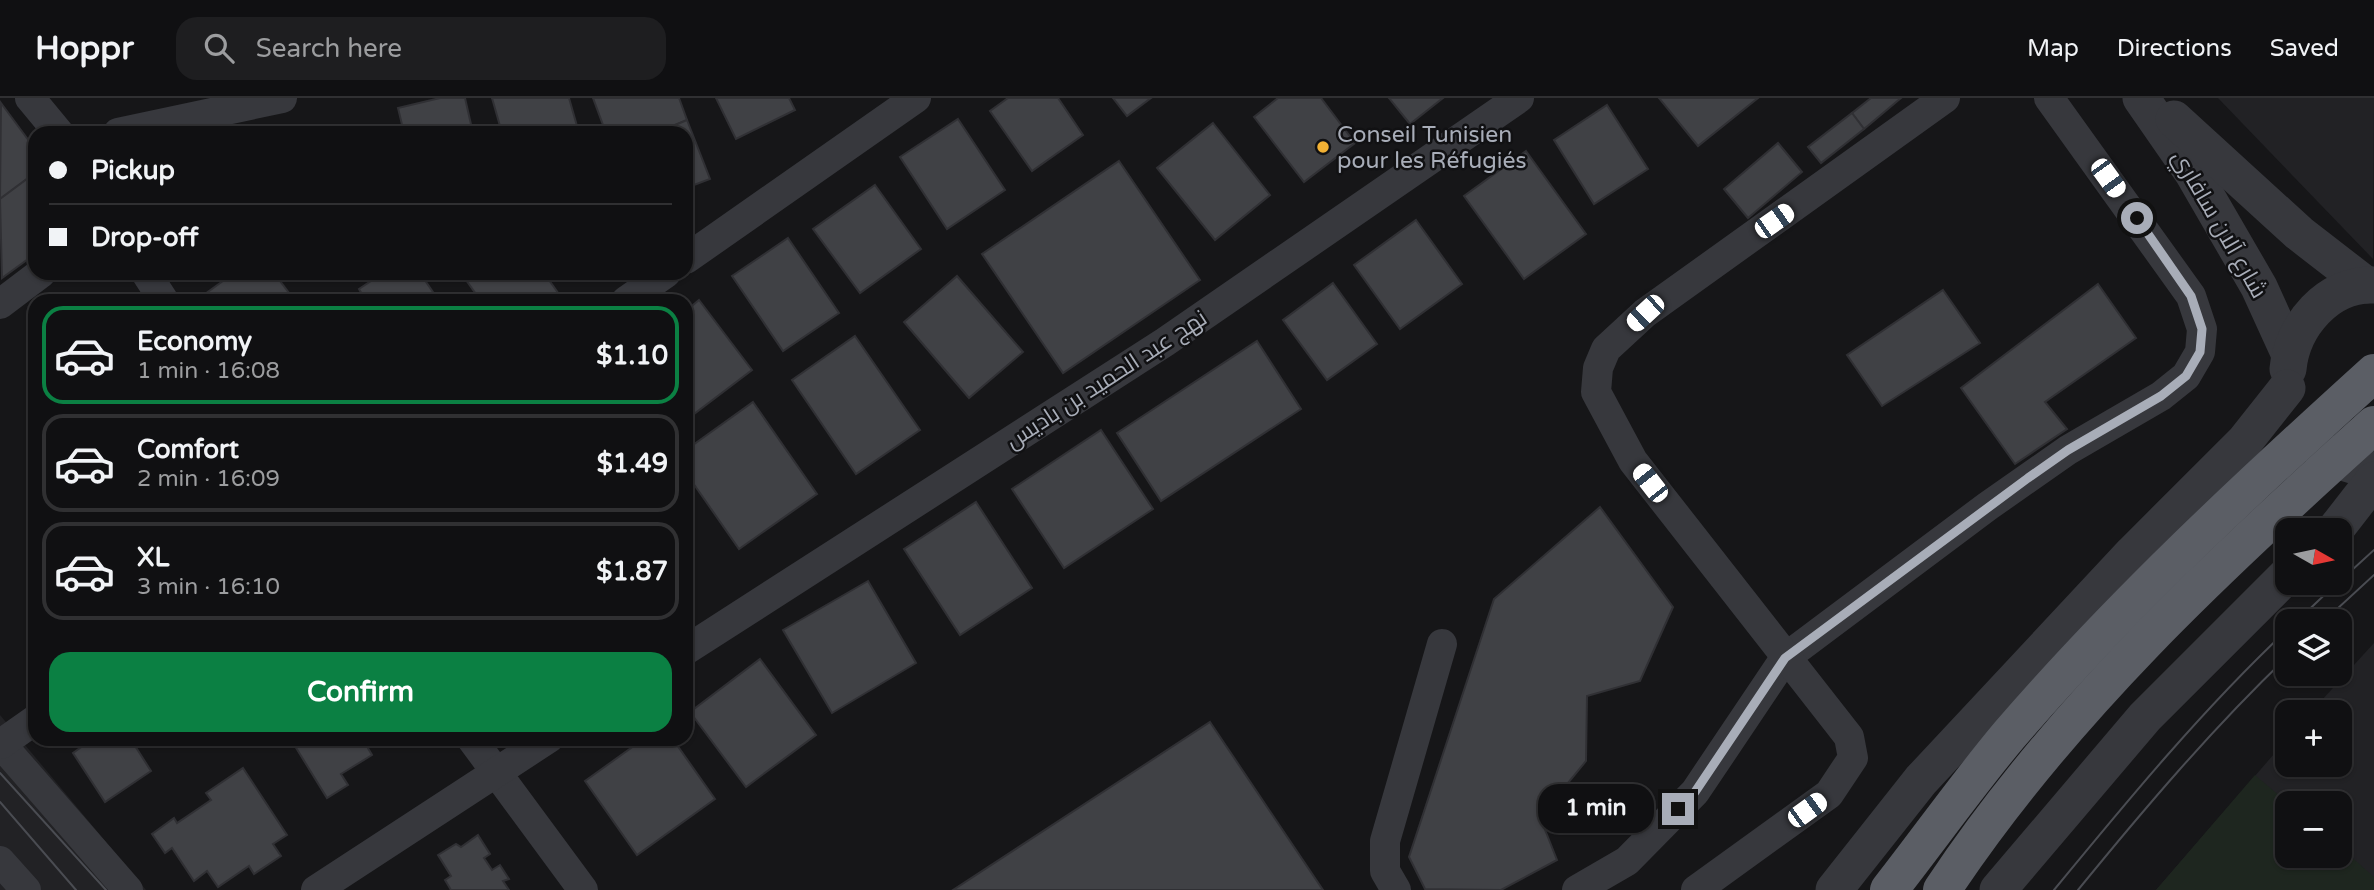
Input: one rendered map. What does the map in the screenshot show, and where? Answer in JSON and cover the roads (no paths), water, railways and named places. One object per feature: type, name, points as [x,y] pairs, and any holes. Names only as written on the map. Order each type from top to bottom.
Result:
[{"type":"highway","points":[[1889,890],[2009,736],[2105,632],[2246,489],[2374,373]]},
{"type":"highway","points":[[1942,890],[2016,788],[2122,664],[2374,425]]},
{"type":"street","points":[[30,98],[53,126]]},
{"type":"street","points":[[151,126],[282,98]]},
{"type":"street","points":[[693,254],[916,98]]},
{"type":"street","name":"نهج عبد الحميد بن باديس","points":[[693,645],[1165,342],[1519,98]]},
{"type":"street","points":[[1696,890],[1829,793],[1853,758],[1849,737],[1633,461],[1596,392],[1598,368],[1606,349],[1645,313],[1945,98]]},
{"type":"street","points":[[1577,890],[1627,861],[1695,792],[1785,658],[1877,587],[2045,466],[2161,396],[2186,376],[2200,352],[2202,329],[2191,296],[2049,98]]},
{"type":"street","name":"شارع آلان سافاري","points":[[2141,98],[2193,173],[2259,287],[2288,371],[2288,400],[2301,429],[2322,452],[2350,466],[2374,470]]},
{"type":"street","name":"شارع آلان سافاري","points":[[2152,98],[2299,233],[2370,285]]},
{"type":"street","points":[[0,304],[32,280]]},
{"type":"street","points":[[636,294],[656,280]]},
{"type":"street","points":[[1834,890],[1921,780],[2069,626],[2133,553],[2245,441],[2288,371],[2294,339],[2311,313],[2337,294],[2370,285]]},
{"type":"street","points":[[2344,518],[2374,480]]},
{"type":"street","points":[[1998,890],[2145,717],[2275,587]]},
{"type":"street","points":[[1396,890],[1385,871],[1385,841],[1442,644]]},
{"type":"street","points":[[28,725],[1,744],[128,890]]},
{"type":"street","points":[[477,746],[583,890]]},
{"type":"street","points":[[316,890],[537,746]]},
{"type":"street","points":[[0,861],[26,890]]},
{"type":"tram line","points":[[2352,570],[2374,550]]},
{"type":"tram line","points":[[2337,609],[2374,575]]},
{"type":"tram line","points":[[2310,609],[2324,595]]},
{"type":"tram line","points":[[2054,890],[2195,724],[2275,642]]},
{"type":"tram line","points":[[2078,890],[2179,771],[2275,669]]},
{"type":"tram line","points":[[0,773],[106,890]]},
{"type":"tram line","points":[[0,802],[76,890]]},
{"type":"place","name":"Conseil Tunisien pour les Réfugiés","points":[[1323,147]]}]
